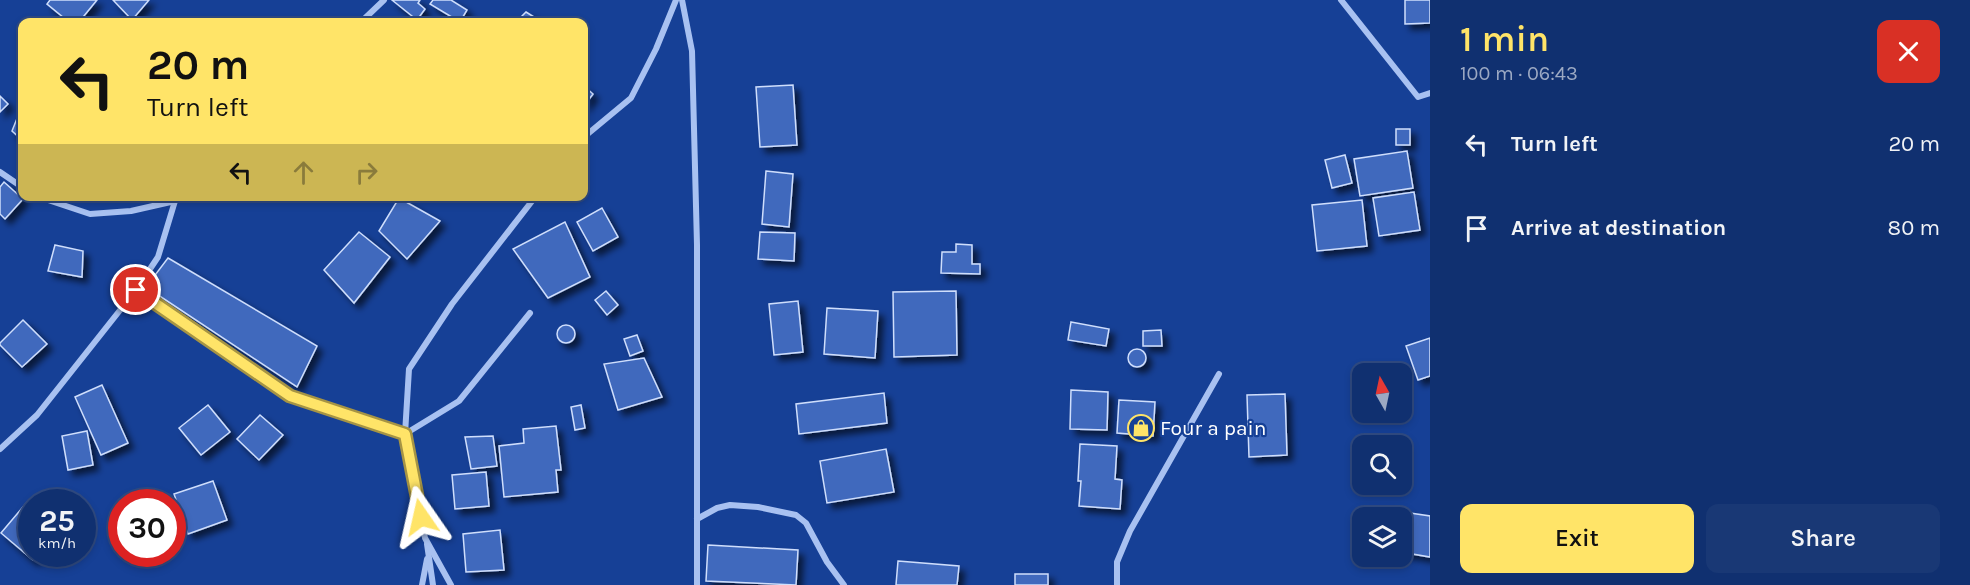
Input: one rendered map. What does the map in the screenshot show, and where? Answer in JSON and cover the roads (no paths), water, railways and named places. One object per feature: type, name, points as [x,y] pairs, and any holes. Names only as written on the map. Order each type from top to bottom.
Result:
[{"type":"street","points":[[365,18],[384,0]]},
{"type":"street","points":[[588,134],[631,98],[656,49],[676,0]]},
{"type":"street","points":[[682,0],[692,51],[697,245],[697,585]]},
{"type":"street","points":[[1341,0],[1418,97],[1430,93]]},
{"type":"street","points":[[0,172],[18,185]]},
{"type":"street","points":[[52,201],[90,213],[131,211],[169,201]]},
{"type":"street","points":[[0,450],[37,415],[136,290],[158,257],[176,201]]},
{"type":"street","points":[[433,585],[405,434],[409,369],[452,304],[532,201]]},
{"type":"street","points":[[136,290],[290,396],[405,434],[459,401],[530,313]]},
{"type":"street","points":[[1117,585],[1117,562],[1130,531],[1219,374]]},
{"type":"street","points":[[697,519],[717,508],[730,505],[758,507],[796,515],[806,523],[827,562],[844,585]]},
{"type":"street","points":[[426,538],[451,585]]},
{"type":"street","points":[[422,585],[428,555]]},
{"type":"place","name":"Four a pain","points":[[1141,428]]}]
